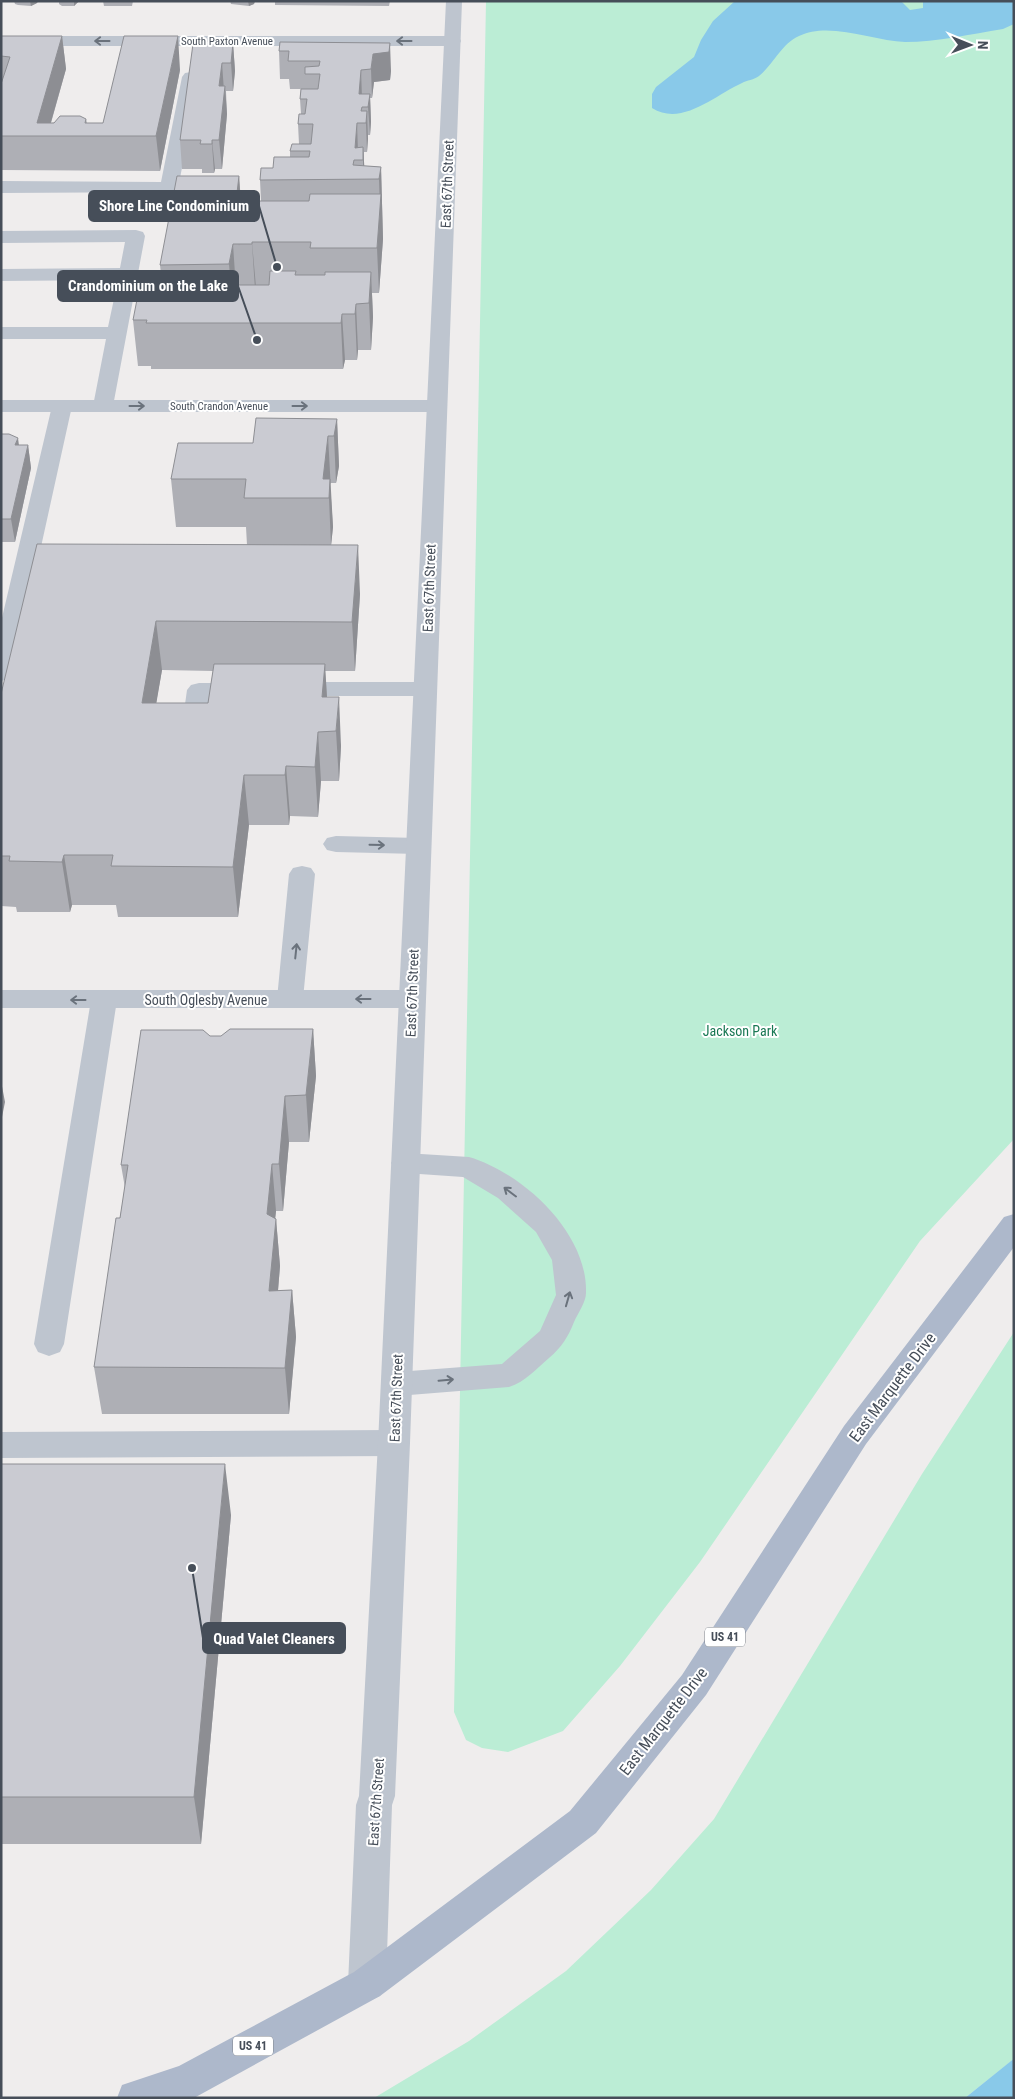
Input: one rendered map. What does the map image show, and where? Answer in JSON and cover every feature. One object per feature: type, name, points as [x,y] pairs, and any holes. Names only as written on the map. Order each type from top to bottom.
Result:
[{"type":"main road","name":"East Marquette Drive","points":[[367,1984],[582,1822],[694,1685],[855,1435],[1014,1225]]},
{"type":"main road","name":"US 41","points":[[136,2098],[187,2082],[367,1984]]},
{"type":"street","name":"East 67th Street","points":[[367,1984],[374,1805],[377,1796],[397,1384],[454,1]]},
{"type":"street","name":"South Paxton Avenue","points":[[1,41],[453,41]]},
{"type":"street","points":[[1,187],[169,188],[198,41]]},
{"type":"street","points":[[1,237],[136,236],[103,406]]},
{"type":"street","points":[[1,275],[129,274]]},
{"type":"street","points":[[1,333],[117,332]]},
{"type":"street","name":"South Crandon Avenue","points":[[1,406],[437,406]]},
{"type":"street","points":[[2,669],[62,406]]},
{"type":"street","points":[[192,740],[199,690],[425,689]]},
{"type":"street","points":[[336,844],[418,846]]},
{"type":"street","points":[[290,1000],[302,874]]},
{"type":"street","name":"South Oglesby Avenue","points":[[1,1000],[412,999]]},
{"type":"street","points":[[49,1344],[104,1000]]},
{"type":"street","points":[[397,1384],[510,1375],[552,1338],[571,1296],[567,1260],[547,1224],[508,1190],[469,1167],[405,1163]]},
{"type":"street","points":[[1,1445],[394,1443]]},
{"type":"green space","name":"Jackson Park","points":[[486,1],[1014,1],[1014,1139],[920,1241],[700,1562],[620,1666],[563,1731],[508,1752],[482,1748],[466,1740],[454,1712]]},
{"type":"green space","points":[[1014,1332],[1014,2059],[965,2098],[374,2098],[469,2041],[566,1971],[651,1890],[714,1819],[922,1474]]},
{"type":"water","points":[[735,1],[901,1],[910,10],[923,8],[923,1],[1014,1],[1014,24],[1003,29],[917,42],[893,41],[838,31],[824,30],[811,32],[799,36],[787,44],[757,77],[732,88],[698,107],[687,112],[675,114],[663,113],[652,108],[652,94],[656,87],[694,57],[701,40],[713,21]]},
{"type":"water","points":[[1014,2059],[1014,2098],[965,2098],[1011,2061]]},
{"type":"building","points":[[1,36],[62,36],[37,123],[54,123],[60,116],[80,116],[86,119],[85,123],[103,123],[124,36],[178,36],[156,136],[1,136],[1,84],[10,57],[1,56]]},
{"type":"building","points":[[213,40],[233,43],[231,63],[222,63],[219,86],[225,86],[219,140],[212,140],[212,144],[200,144],[201,140],[180,140],[193,44]]},
{"type":"building","points":[[280,42],[390,43],[389,52],[373,54],[371,69],[361,70],[359,94],[370,94],[368,107],[362,107],[361,111],[367,111],[366,123],[357,123],[355,148],[363,147],[363,160],[354,160],[353,165],[381,167],[379,179],[260,180],[261,168],[273,168],[274,157],[309,157],[310,151],[290,151],[292,144],[311,144],[313,124],[298,124],[299,114],[305,114],[307,99],[300,99],[301,89],[318,89],[320,74],[305,74],[305,67],[319,66],[320,61],[288,61],[289,51],[279,51]]},
{"type":"building","points":[[177,176],[239,176],[236,201],[309,201],[310,194],[381,194],[377,248],[310,248],[311,242],[252,242],[252,244],[233,244],[229,264],[160,265]]},
{"type":"building","points":[[270,271],[296,271],[295,275],[325,275],[325,272],[371,272],[369,303],[356,304],[355,314],[342,314],[341,323],[146,323],[147,320],[133,320],[142,274],[228,274],[226,285],[269,285]]},
{"type":"building","points":[[256,418],[337,419],[334,436],[328,436],[323,479],[330,479],[329,498],[244,498],[246,479],[171,479],[178,443],[253,443]]},
{"type":"building","points":[[1,434],[9,434],[18,438],[15,445],[28,445],[11,519],[1,519]]},
{"type":"building","points":[[37,544],[358,545],[352,622],[156,621],[142,703],[208,703],[214,664],[325,664],[322,697],[339,697],[336,731],[318,732],[315,767],[286,766],[285,775],[244,775],[233,867],[111,866],[113,855],[64,855],[62,862],[9,861],[10,856],[1,856],[1,694]]},
{"type":"building","points":[[230,1029],[313,1029],[306,1095],[285,1096],[279,1164],[272,1164],[267,1214],[276,1219],[269,1291],[292,1290],[285,1368],[94,1367],[116,1218],[120,1218],[128,1165],[121,1165],[141,1030],[203,1030],[210,1036],[221,1036]]},
{"type":"building","points":[[1,1464],[225,1464],[194,1797],[1,1797]]},
{"type":"place","name":"Shore Line Condominium","points":[[277,267]]},
{"type":"place","name":"Crandominium on the Lake","points":[[257,340]]},
{"type":"place","name":"Quad Valet Cleaners","points":[[192,1568]]}]
